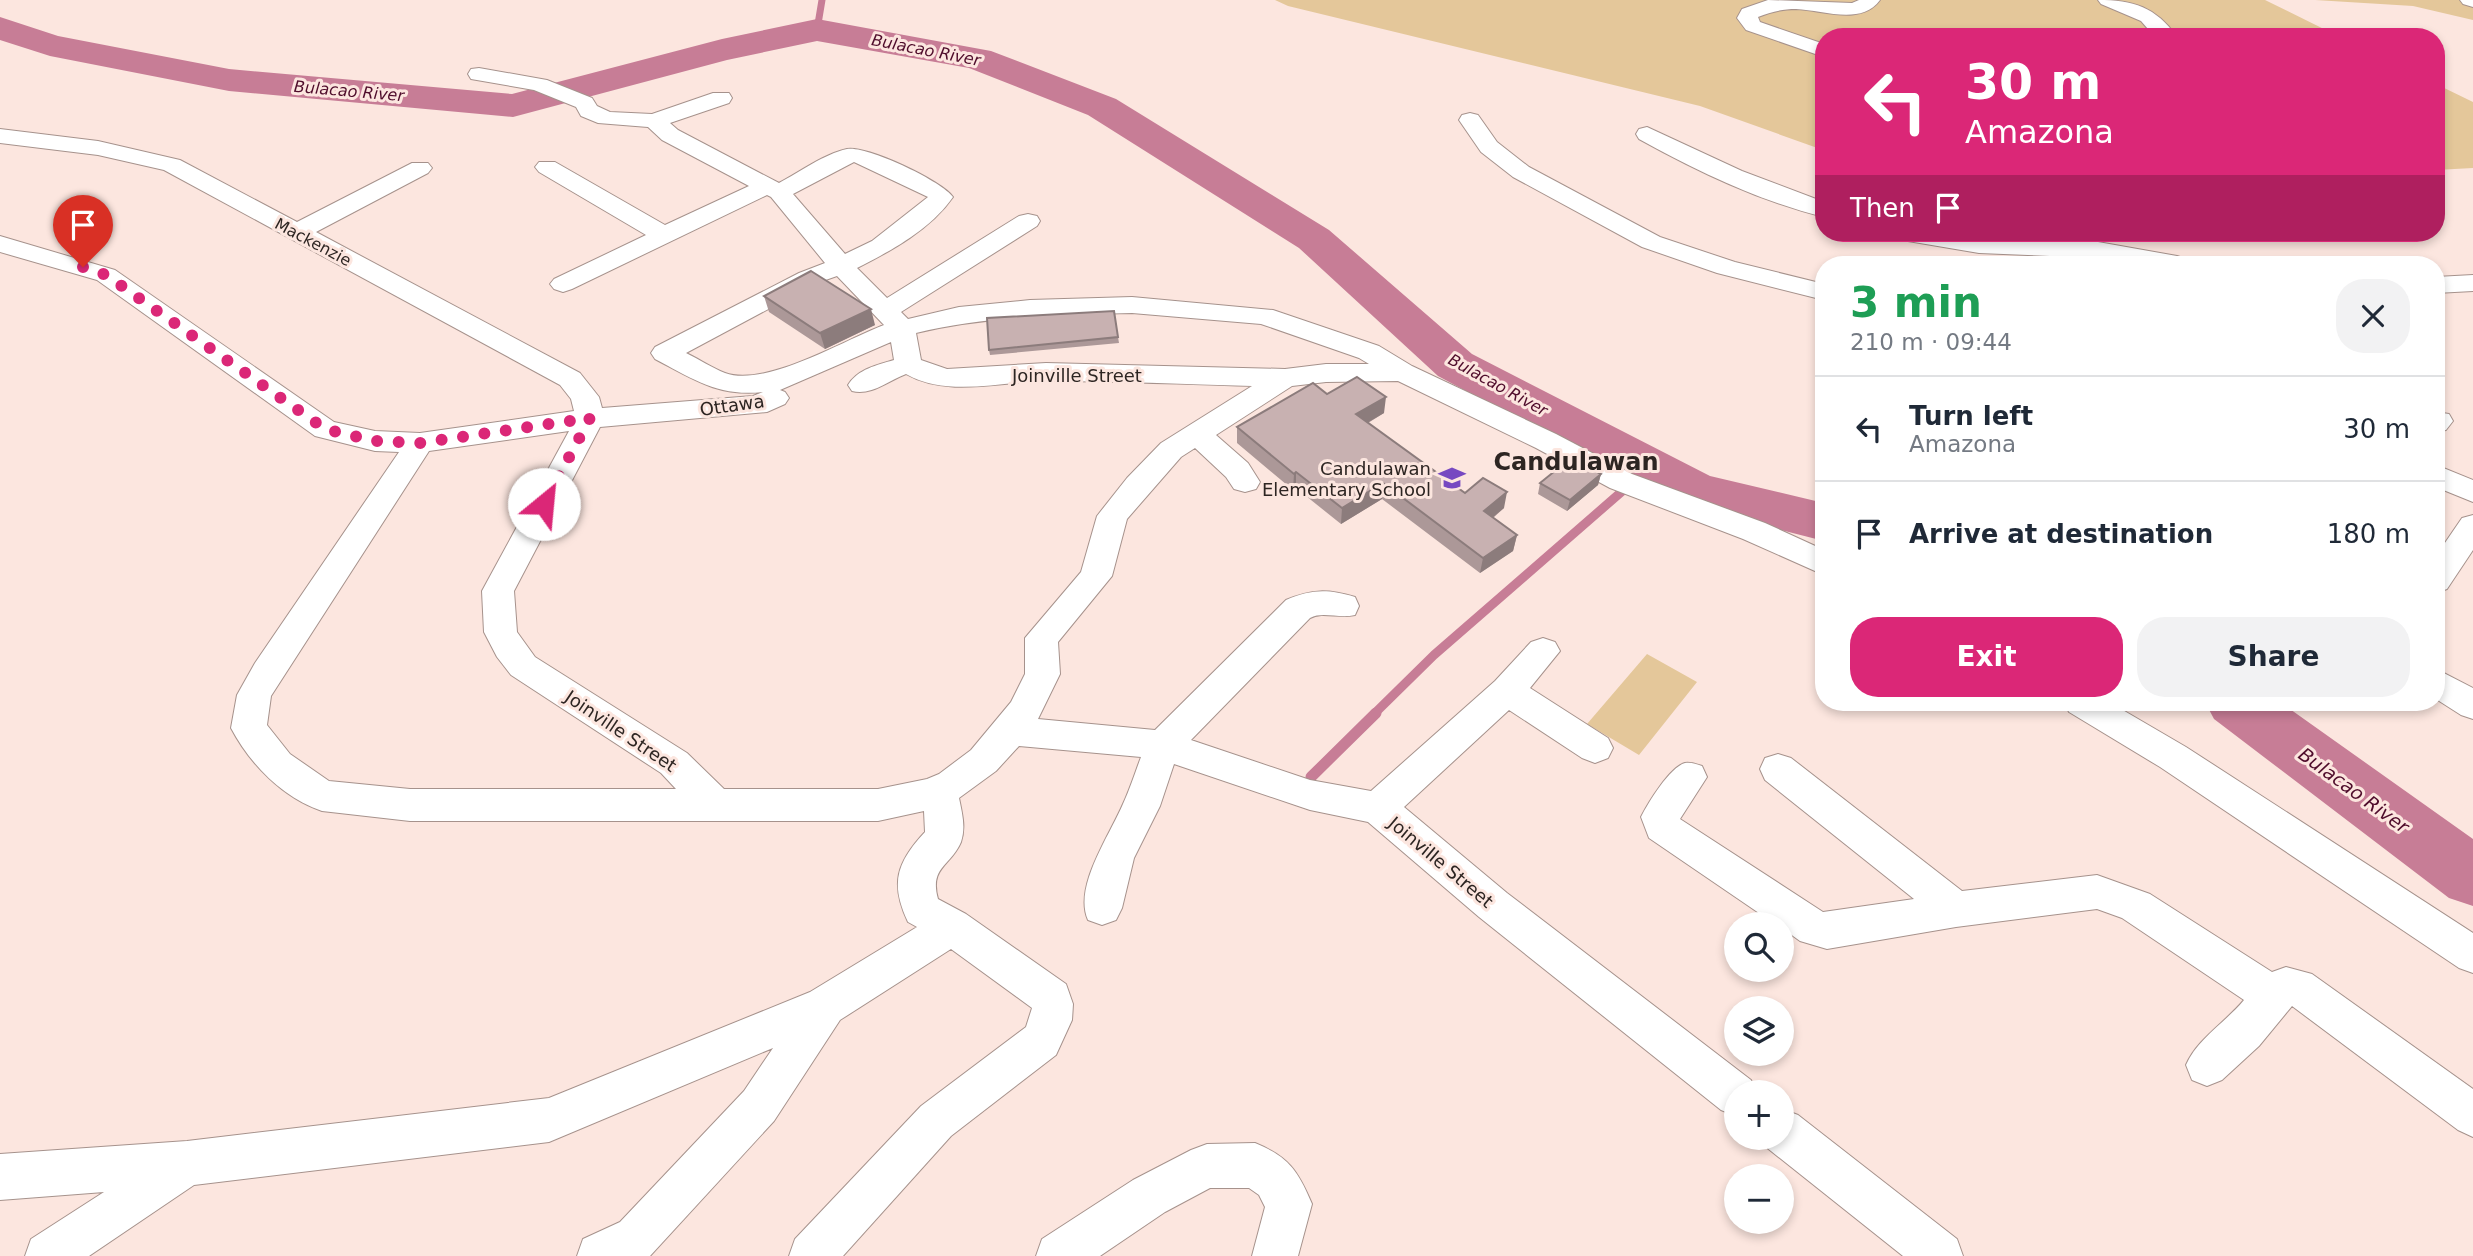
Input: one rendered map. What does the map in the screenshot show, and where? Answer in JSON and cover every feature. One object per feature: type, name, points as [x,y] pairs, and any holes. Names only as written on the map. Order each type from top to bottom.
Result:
[{"type":"street","points":[[1815,48],[1753,26],[1747,18],[1749,13],[1772,5],[1794,3],[1852,9],[1863,7],[1870,0]]},
{"type":"street","points":[[2108,0],[2148,17],[2158,28]]},
{"type":"street","points":[[480,74],[512,78],[551,90],[584,103],[589,111],[606,118],[654,121],[721,98]]},
{"type":"street","points":[[1470,120],[1489,147],[1521,172],[1651,242],[1726,268],[1815,290]]},
{"type":"street","points":[[654,121],[670,135],[772,189],[842,266],[900,337]]},
{"type":"street","points":[[1647,134],[1736,180],[1815,208]]},
{"type":"street","name":"Mackenzie","points":[[0,136],[98,148],[172,165],[570,379],[585,397],[590,418]]},
{"type":"street","points":[[563,284],[772,189],[851,155],[860,156],[940,194],[940,200],[881,246],[842,266],[808,278],[665,353],[720,382],[746,385],[778,382],[828,357],[900,337],[959,315],[1030,308],[1132,305],[1264,316],[1369,352],[1402,372],[1546,441],[1627,484],[1741,526],[1815,560]]},
{"type":"street","points":[[547,167],[664,236]]},
{"type":"street","points":[[295,233],[420,168]]},
{"type":"street","points":[[862,385],[876,375],[900,337],[1028,221]]},
{"type":"street","points":[[1960,242],[2098,250],[2128,256]]},
{"type":"street","name":"Ottawa","points":[[0,244],[106,275],[325,429],[375,441],[420,443],[590,418],[757,405],[900,337]]},
{"type":"street","points":[[2445,285],[2473,283]]},
{"type":"street","name":"Joinville Street","points":[[900,337],[924,373],[947,379],[1046,372],[1285,378],[1326,373],[1402,372]]},
{"type":"street","name":"Joinville Street","points":[[590,418],[498,591],[497,621],[505,645],[523,666],[674,763],[713,803],[821,807],[878,805],[939,791],[970,772],[1011,731],[1041,681],[1044,669],[1039,648],[1042,638],[1096,576],[1112,516],[1171,450],[1285,378]]},
{"type":"street","points":[[1196,433],[1237,470],[1245,482]]},
{"type":"street","points":[[420,443],[267,671],[254,695],[249,728],[277,765],[322,796],[410,806],[713,803]]},
{"type":"street","points":[[2445,479],[2473,492]]},
{"type":"street","points":[[2445,568],[2473,526]]},
{"type":"street","points":[[1102,908],[1115,857],[1141,806],[1163,745],[1298,609],[1313,601],[1343,606]]},
{"type":"street","points":[[1378,808],[1507,691],[1544,651]]},
{"type":"street","points":[[2445,688],[2473,705]]},
{"type":"street","points":[[1507,691],[1595,748]]},
{"type":"street","points":[[2096,711],[2174,757],[2473,955]]},
{"type":"street","name":"Joinville Street","points":[[1011,731],[1163,745],[1310,795],[1378,808],[1493,905],[1724,1086]]},
{"type":"street","points":[[1778,769],[1956,909]]},
{"type":"street","points":[[1689,777],[1660,817],[1662,827],[1814,929],[1827,931],[1956,909],[2097,892],[2136,906],[2273,996]]},
{"type":"street","points":[[812,1256],[936,1121],[1041,1041],[1051,1025],[1055,1009],[1051,998],[953,927],[922,910],[915,886],[923,860],[943,839],[945,824],[939,791]]},
{"type":"street","points":[[0,1177],[187,1163],[549,1120],[825,1006],[953,927]]},
{"type":"street","points":[[2207,1065],[2244,1032],[2273,996],[2286,986],[2298,987],[2473,1115]]},
{"type":"street","points":[[600,1256],[614,1252],[636,1238],[759,1106],[825,1006]]},
{"type":"street","points":[[1794,1140],[1940,1256]]},
{"type":"street","points":[[48,1256],[187,1163]]},
{"type":"street","points":[[1059,1256],[1149,1195],[1207,1166],[1255,1165],[1275,1179],[1289,1204],[1275,1256]]},
{"type":"shaded area","points":[[1275,0],[2265,0],[2322,28],[1815,28],[1815,147],[1700,106],[1288,6]]},
{"type":"shaded area","points":[[2315,0],[2473,0],[2473,20],[2413,6]]},
{"type":"shaded area","points":[[2445,88],[2473,102],[2473,168],[2445,170]]},
{"type":"shaded area","points":[[1647,654],[1697,682],[1639,755],[1587,724]]},
{"type":"building","points":[[811,271],[871,309],[820,333],[764,296]]},
{"type":"building","points":[[1114,311],[1118,337],[989,350],[987,318]]},
{"type":"building","points":[[1357,377],[1386,397],[1356,414],[1465,493],[1483,478],[1507,492],[1484,511],[1517,535],[1483,558],[1383,483],[1342,508],[1296,472],[1294,474],[1237,427],[1313,383],[1327,394]]},
{"type":"building","points":[[1571,458],[1601,474],[1570,500],[1540,483]]},
{"type":"waterway","points":[[817,30],[822,0]]},
{"type":"waterway","name":"Bulacao River","points":[[0,28],[50,45],[229,80],[513,106],[722,50],[817,30],[978,59],[1102,107],[1314,239],[1455,365],[1694,490],[1815,520]]},
{"type":"waterway","points":[[1374,714],[1434,655],[1650,467]]},
{"type":"waterway","name":"Bulacao River","points":[[2247,711],[2473,877]]},
{"type":"waterway","points":[[1311,777],[1376,713]]},
{"type":"place","name":"Candulawan Elementary School","points":[[1452,478]]},
{"type":"district","name":"Candulawan","points":[[1576,462]]},
{"type":"route","points":[[83,267],[106,275],[325,429],[375,441],[420,443],[590,418],[544,504]]}]
